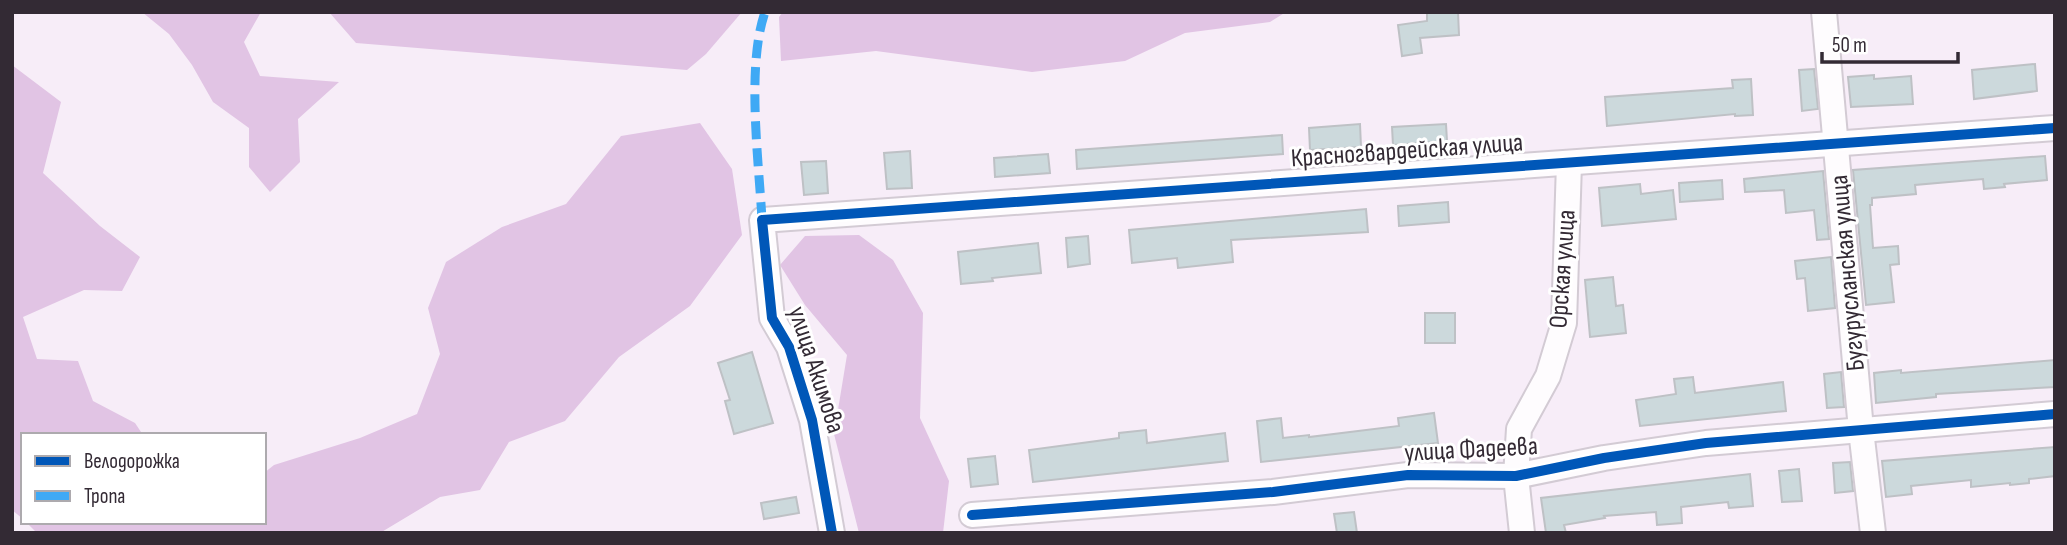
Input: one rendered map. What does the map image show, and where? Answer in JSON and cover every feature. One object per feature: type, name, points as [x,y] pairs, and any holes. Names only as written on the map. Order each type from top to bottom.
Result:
[{"type":"street","name":"Бугурусланская улица","points":[[1824,12],[1861,430],[1873,533]]},
{"type":"street","name":"Красногвардейская улица","points":[[762,220],[2055,128]]},
{"type":"street","name":"Орская улица","points":[[1522,533],[1516,476],[1519,429],[1548,376],[1564,323],[1569,163]]},
{"type":"street","name":"улица Акимова","points":[[762,220],[772,318],[789,347],[812,420],[832,533]]},
{"type":"street","name":"улица Фадеева","points":[[972,515],[1273,492],[1408,475],[1516,476],[1604,458],[1706,443],[2055,414]]},
{"type":"shaded area","points":[[142,12],[261,12],[244,42],[260,76],[339,82],[298,119],[300,162],[270,192],[249,167],[249,128],[213,102],[192,65],[169,34]]},
{"type":"shaded area","points":[[329,12],[742,12],[706,54],[687,70],[356,43]]},
{"type":"shaded area","points":[[783,12],[1286,12],[1270,22],[1185,33],[1125,61],[1032,72],[876,51],[781,61],[779,17]]},
{"type":"shaded area","points":[[12,65],[61,102],[43,173],[100,226],[140,257],[122,291],[84,290],[23,317],[37,359],[78,361],[93,401],[135,423],[142,433],[21,433],[21,517],[12,510]]},
{"type":"shaded area","points":[[700,123],[732,169],[742,235],[690,306],[619,357],[565,421],[509,442],[480,490],[440,497],[380,533],[37,533],[28,524],[266,524],[266,471],[274,465],[360,438],[417,414],[440,354],[428,308],[446,262],[502,227],[566,204],[621,136]]},
{"type":"shaded area","points":[[859,235],[893,260],[923,313],[920,418],[949,481],[943,533],[859,533],[834,434],[847,355],[805,305],[780,265],[805,236]]},
{"type":"building","points":[[1427,12],[1458,12],[1459,35],[1420,38],[1422,53],[1402,56],[1398,25],[1427,21]]},
{"type":"building","points":[[2035,64],[2037,91],[1974,99],[1972,70]]},
{"type":"building","points":[[1814,69],[1818,109],[1802,111],[1799,70]]},
{"type":"building","points":[[1874,75],[1874,79],[1911,76],[1913,104],[1851,107],[1848,77]]},
{"type":"building","points":[[1751,79],[1753,115],[1735,114],[1607,126],[1605,97],[1733,88],[1732,80]]},
{"type":"building","points":[[1360,124],[1361,147],[1310,150],[1309,128]]},
{"type":"building","points":[[1446,124],[1447,141],[1393,145],[1392,127]]},
{"type":"building","points":[[1282,135],[1283,154],[1077,169],[1076,150]]},
{"type":"building","points":[[910,151],[912,188],[887,189],[884,153]]},
{"type":"building","points":[[1048,154],[1050,173],[995,177],[994,158]]},
{"type":"building","points":[[2045,156],[2047,180],[2004,184],[2005,187],[1984,189],[1983,179],[1915,185],[1916,194],[1872,198],[1870,205],[1873,248],[1898,246],[1899,264],[1890,265],[1894,302],[1866,305],[1853,170]]},
{"type":"building","points":[[826,161],[828,193],[804,195],[801,162]]},
{"type":"building","points":[[1823,171],[1829,239],[1817,240],[1814,210],[1786,213],[1784,190],[1745,192],[1744,179]]},
{"type":"building","points":[[1722,180],[1723,199],[1680,202],[1679,183]]},
{"type":"building","points":[[1640,184],[1641,194],[1673,190],[1676,219],[1602,226],[1599,188]]},
{"type":"building","points":[[1448,202],[1449,222],[1399,226],[1398,206]]},
{"type":"building","points":[[1366,209],[1368,232],[1231,240],[1233,262],[1178,268],[1177,258],[1132,263],[1129,230]]},
{"type":"building","points":[[1088,236],[1090,264],[1068,267],[1066,238]]},
{"type":"building","points":[[1038,243],[1041,273],[961,284],[958,252]]},
{"type":"building","points":[[1831,257],[1835,308],[1808,311],[1805,278],[1797,279],[1795,261]]},
{"type":"building","points":[[1613,277],[1616,306],[1623,305],[1626,333],[1590,337],[1585,280]]},
{"type":"building","points":[[1425,313],[1455,313],[1455,343],[1425,343]]},
{"type":"building","points":[[752,352],[773,423],[734,434],[725,401],[730,400],[718,363]]},
{"type":"building","points":[[2055,360],[2055,387],[1936,394],[1936,397],[1876,403],[1874,373]]},
{"type":"building","points":[[1841,372],[1844,407],[1827,408],[1824,374]]},
{"type":"building","points":[[1693,377],[1695,393],[1783,382],[1786,411],[1640,426],[1636,400],[1676,394],[1674,379]]},
{"type":"building","points":[[1434,413],[1438,443],[1261,462],[1257,421],[1281,418],[1283,438],[1309,437],[1399,426],[1398,418]]},
{"type":"building","points":[[1146,430],[1147,443],[1225,433],[1228,461],[1033,482],[1029,450],[1119,438],[1119,433]]},
{"type":"building","points":[[2055,447],[2055,476],[2029,479],[2029,483],[2010,485],[1971,487],[1971,480],[1911,486],[1912,494],[1886,497],[1882,461]]},
{"type":"building","points":[[995,456],[998,484],[971,487],[968,459]]},
{"type":"building","points":[[1850,462],[1853,491],[1835,493],[1833,463]]},
{"type":"building","points":[[1799,469],[1802,501],[1782,502],[1779,471]]},
{"type":"building","points":[[1750,474],[1753,506],[1729,508],[1728,502],[1681,507],[1682,523],[1657,525],[1656,512],[1604,516],[1605,518],[1564,525],[1566,533],[1546,533],[1541,498]]},
{"type":"building","points":[[796,497],[799,513],[764,519],[761,503]]},
{"type":"building","points":[[1354,512],[1357,533],[1337,533],[1334,514]]},
{"type":"marked path","points":[[762,220],[755,87],[759,34],[765,12]]},
{"type":"cycle path","points":[[832,533],[812,420],[789,347],[772,318],[762,220],[2055,128]]},
{"type":"cycle path","points":[[972,515],[1273,492],[1408,475],[1516,476],[1604,458],[1706,443],[2055,414]]}]
